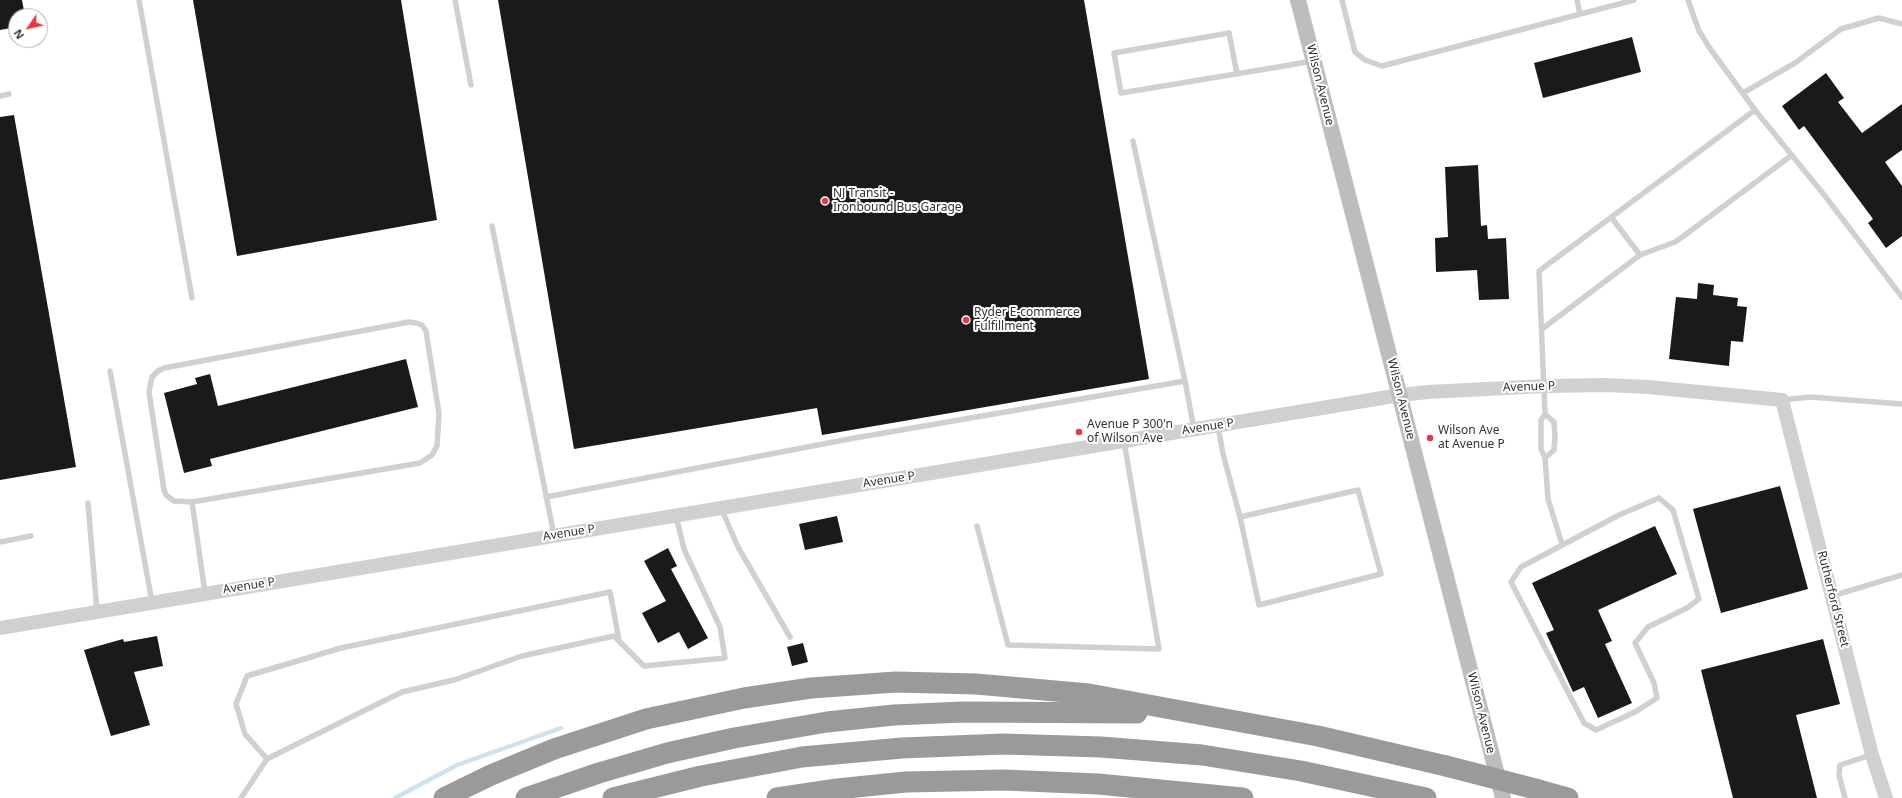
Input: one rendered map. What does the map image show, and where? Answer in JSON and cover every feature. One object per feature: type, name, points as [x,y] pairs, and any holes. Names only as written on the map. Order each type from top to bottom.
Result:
[{"type":"highway","points":[[444,798],[491,775],[554,749],[646,719],[744,698],[860,684],[927,682],[1028,688],[1089,694],[1318,736],[1446,766],[1568,798]]},
{"type":"highway","points":[[526,798],[599,773],[667,753],[755,734],[827,722],[894,715],[963,712],[1184,712]]},
{"type":"highway","points":[[613,798],[701,776],[802,757],[902,748],[1009,744],[1101,747],[1202,756],[1301,771],[1426,798]]},
{"type":"highway","points":[[777,798],[837,789],[899,783],[1004,780],[1091,784],[1243,798]]},
{"type":"main road","name":"Wilson Avenue","points":[[1298,0],[1503,798]]},
{"type":"street","name":"Avenue P","points":[[0,628],[1218,425],[1428,392],[1545,386],[1605,385],[1648,387],[1782,400]]},
{"type":"street","name":"Rutherford Street","points":[[1782,400],[1872,755],[1886,798]]},
{"type":"lane","points":[[139,0],[192,298]]},
{"type":"lane","points":[[455,0],[471,85]]},
{"type":"lane","points":[[1342,0],[1354,52],[1365,60],[1382,66],[1634,0]]},
{"type":"lane","points":[[1576,0],[1580,14]]},
{"type":"lane","points":[[1688,0],[1699,31],[1711,50],[1755,110],[1792,155],[1902,297]]},
{"type":"lane","points":[[1742,93],[1795,63],[1841,29],[1879,18],[1902,24]]},
{"type":"lane","points":[[1237,74],[1229,33],[1114,53],[1121,93],[1237,74],[1314,61]]},
{"type":"lane","points":[[0,96],[9,94]]},
{"type":"lane","points":[[1562,544],[1548,499],[1545,458],[1541,450],[1541,420],[1545,414],[1545,386],[1539,271],[1755,110]]},
{"type":"lane","points":[[1133,141],[1194,429]]},
{"type":"lane","points":[[1542,329],[1640,255],[1675,242],[1685,236],[1792,155]]},
{"type":"lane","points":[[1611,217],[1640,255]]},
{"type":"lane","points":[[492,226],[554,536]]},
{"type":"lane","points":[[409,322],[422,326],[426,331],[439,414],[437,446],[427,460],[420,463],[192,502],[174,502],[166,495],[164,490],[149,392],[152,377],[158,371],[164,368],[409,322]]},
{"type":"lane","points":[[110,371],[152,602]]},
{"type":"lane","points":[[546,497],[849,439],[1185,381]]},
{"type":"lane","points":[[1782,400],[1810,398],[1902,404]]},
{"type":"lane","points":[[1545,414],[1554,422],[1555,436],[1554,450],[1545,458]]},
{"type":"lane","points":[[1218,425],[1223,454],[1240,517],[1259,605],[1381,574],[1358,490],[1240,517]]},
{"type":"lane","points":[[976,526],[1008,645],[1159,648],[1124,441]]},
{"type":"lane","points":[[1660,498],[1673,510],[1699,600],[1687,608],[1648,627],[1635,643],[1654,683],[1657,698],[1635,712],[1596,730],[1584,723],[1511,582],[1521,567],[1562,544],[1619,515],[1660,498]]},
{"type":"lane","points":[[192,502],[205,594]]},
{"type":"lane","points":[[88,503],[97,611]]},
{"type":"lane","points":[[721,508],[738,547],[790,637]]},
{"type":"lane","points":[[241,798],[268,759],[402,692],[454,680],[522,656],[614,636],[644,666],[725,658],[720,627],[684,549],[676,515]]},
{"type":"lane","points":[[0,542],[31,536]]},
{"type":"lane","points":[[1832,596],[1902,575]]},
{"type":"lane","points":[[268,759],[246,734],[236,704],[246,676],[342,648],[610,592],[619,641]]},
{"type":"lane","points":[[1845,798],[1839,775],[1840,765],[1872,755]]},
{"type":"building","points":[[0,0],[22,0],[24,8],[8,8],[8,28],[0,30]]},
{"type":"building","points":[[193,0],[401,0],[437,220],[237,256]]},
{"type":"building","name":"NJ Transit - Ironbound Bus Garage","points":[[498,0],[1084,0],[1149,379],[822,435],[817,408],[574,449]]},
{"type":"building","points":[[1632,37],[1641,72],[1543,98],[1534,63]]},
{"type":"building","points":[[1826,73],[1844,98],[1838,102],[1862,133],[1902,104],[1902,150],[1885,162],[1902,186],[1902,236],[1886,248],[1868,223],[1873,219],[1804,126],[1799,130],[1782,106]]},
{"type":"building","points":[[14,115],[76,467],[0,480],[0,117]]},
{"type":"building","points":[[1478,165],[1481,226],[1487,225],[1488,239],[1506,238],[1509,299],[1479,300],[1477,270],[1436,272],[1435,238],[1448,237],[1445,167]]},
{"type":"building","points":[[1698,283],[1714,285],[1713,295],[1738,298],[1737,306],[1747,307],[1743,342],[1731,341],[1729,366],[1669,359],[1676,297],[1697,299]]},
{"type":"building","points":[[406,359],[418,407],[210,459],[212,466],[184,473],[164,393],[197,384],[195,378],[210,374],[218,406]]},
{"type":"building","points":[[1780,486],[1808,589],[1721,613],[1693,509]]},
{"type":"building","points":[[837,516],[843,542],[805,550],[799,524]]},
{"type":"building","points":[[1655,526],[1677,574],[1598,610],[1612,641],[1605,644],[1632,703],[1598,718],[1584,687],[1573,692],[1546,633],[1554,630],[1532,583]]},
{"type":"building","points":[[668,548],[677,566],[671,569],[708,638],[688,649],[679,632],[658,643],[642,613],[666,601],[644,561]]},
{"type":"building","points":[[157,636],[163,666],[134,672],[150,725],[111,736],[84,650],[123,639],[124,642]]},
{"type":"building","points":[[1823,639],[1840,704],[1796,715],[1817,798],[1733,798],[1701,670]]},
{"type":"building","points":[[803,643],[808,662],[792,666],[787,647]]},
{"type":"waterway","points":[[395,798],[457,765],[561,728]]},
{"type":"place","name":"NJ Transit - Ironbound Bus Garage","points":[[825,201]]},
{"type":"place","name":"Ryder E-commerce Fulfillment","points":[[966,320]]},
{"type":"place","name":"Avenue P 300'n of Wilson Ave","points":[[1079,432]]},
{"type":"place","name":"Wilson Ave at Avenue P","points":[[1430,438]]}]
